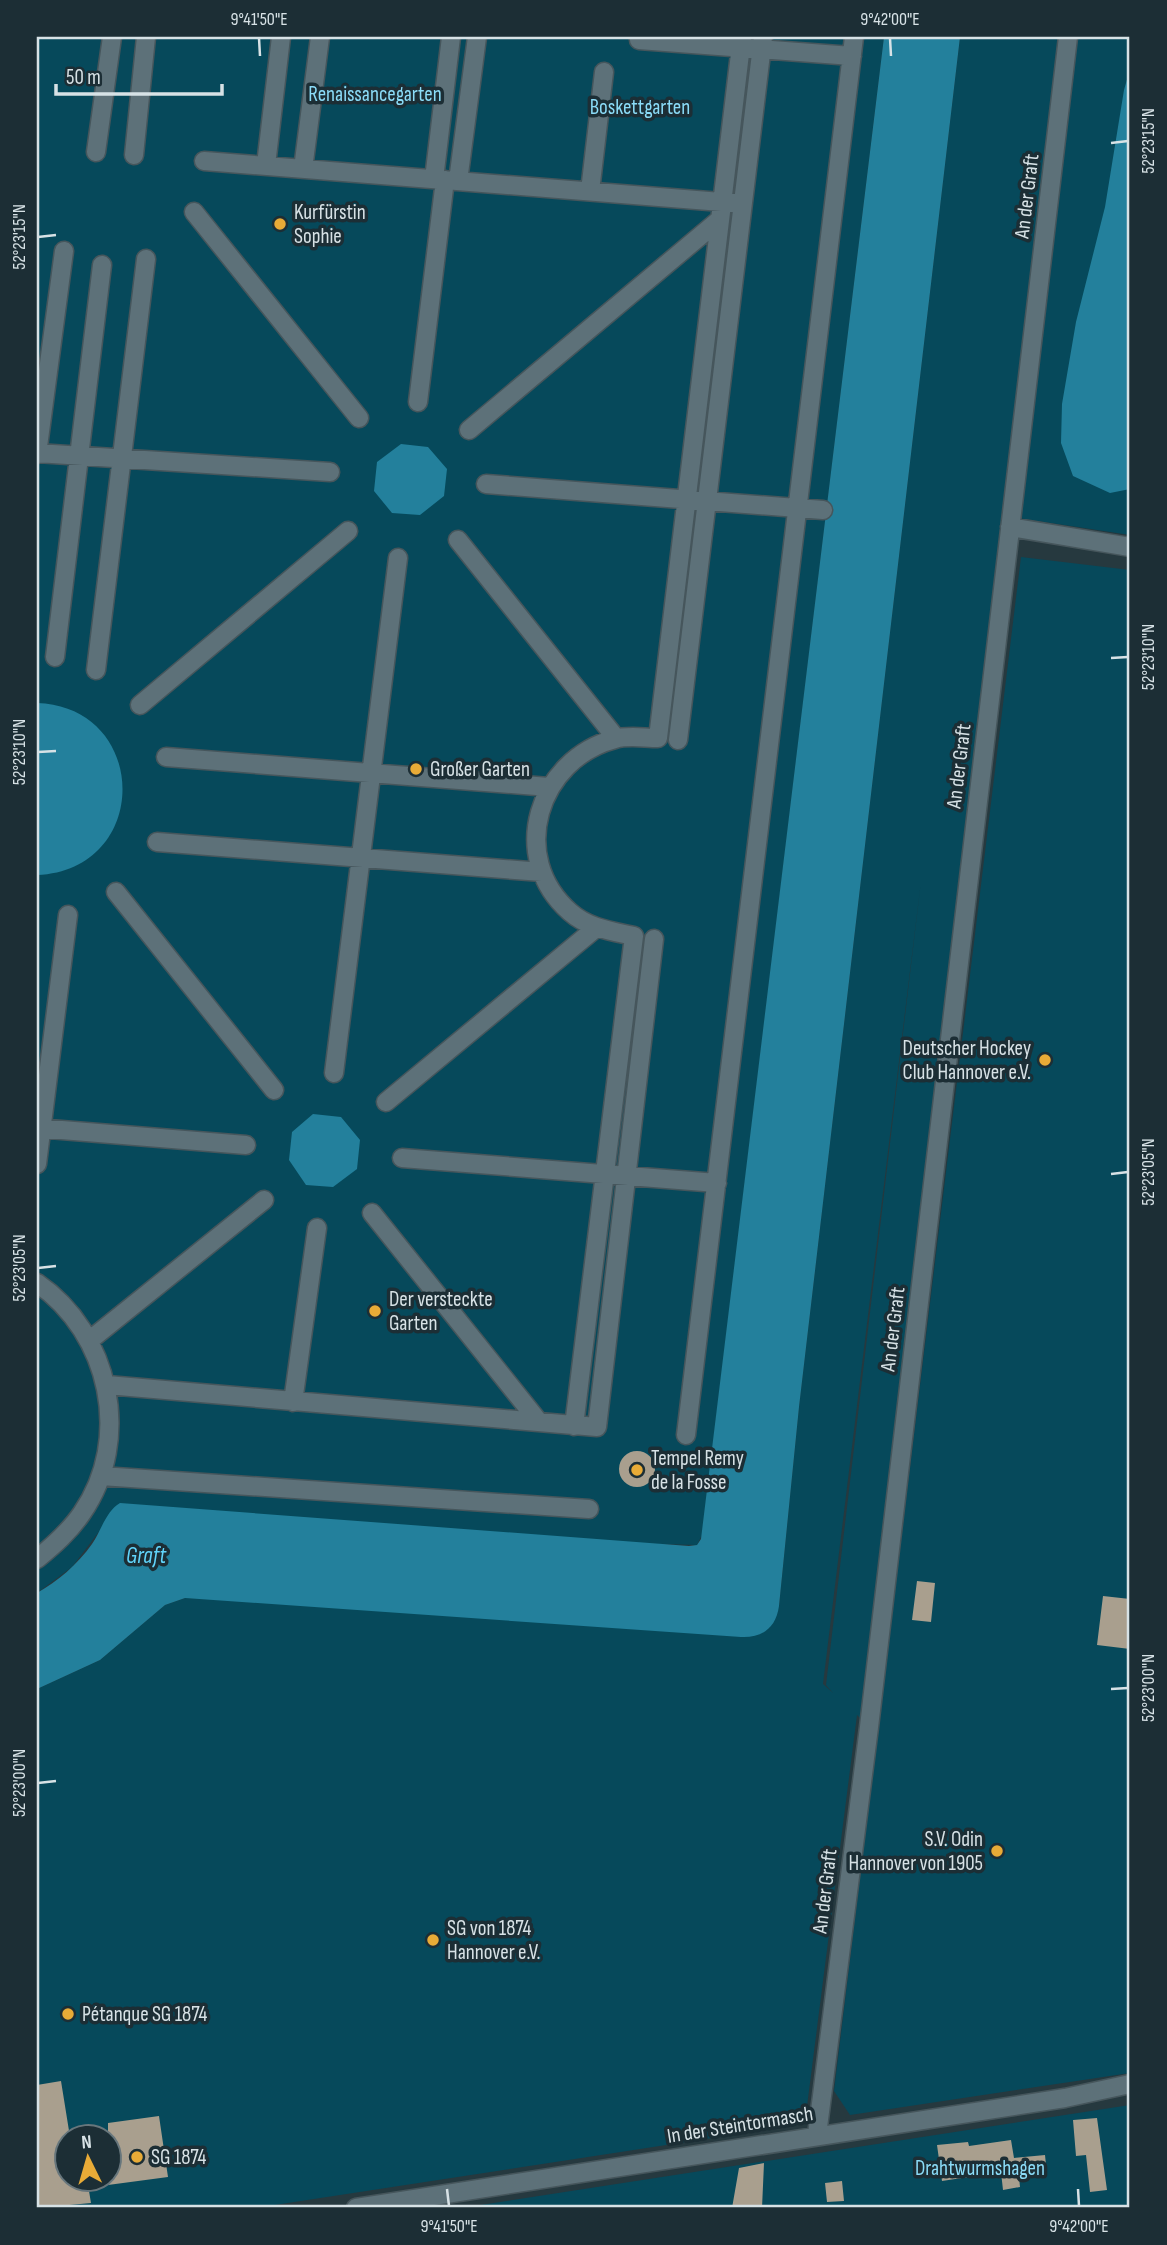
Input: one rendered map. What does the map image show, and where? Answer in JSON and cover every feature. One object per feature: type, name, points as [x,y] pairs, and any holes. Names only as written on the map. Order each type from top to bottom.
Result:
[{"type":"street","points":[[96,152],[112,37]]},
{"type":"street","points":[[134,155],[146,37]]},
{"type":"street","points":[[266,166],[281,37]]},
{"type":"street","points":[[303,169],[320,37]]},
{"type":"street","points":[[446,180],[451,37]]},
{"type":"street","points":[[418,402],[446,180],[477,37]]},
{"type":"street","points":[[686,1435],[854,37]]},
{"type":"street","name":"An der Graft","points":[[817,2136],[870,1715],[1069,37]]},
{"type":"street","points":[[639,40],[763,43],[852,56]]},
{"type":"street","points":[[574,1426],[634,936],[596,928],[570,912],[553,893],[542,872],[535,830],[541,804],[549,786],[560,770],[580,753],[616,738],[657,738],[741,42]]},
{"type":"street","points":[[678,740],[763,43]]},
{"type":"street","points":[[590,191],[604,72]]},
{"type":"street","points":[[204,160],[743,204]]},
{"type":"street","points":[[194,212],[359,418]]},
{"type":"street","points":[[469,430],[718,221]]},
{"type":"street","points":[[64,251],[37,453],[122,456],[330,472]]},
{"type":"street","points":[[96,670],[146,259]]},
{"type":"street","points":[[55,657],[102,265]]},
{"type":"street","points":[[486,484],[823,510]]},
{"type":"street","points":[[1010,527],[1130,547]]},
{"type":"street","points":[[140,705],[348,531]]},
{"type":"street","points":[[458,540],[616,738]]},
{"type":"street","points":[[334,1073],[398,558]]},
{"type":"street","points":[[166,757],[549,786]]},
{"type":"street","points":[[157,842],[542,872]]},
{"type":"street","points":[[116,892],[274,1090]]},
{"type":"street","points":[[37,1164],[39,1128],[68,915]]},
{"type":"street","points":[[386,1102],[596,928]]},
{"type":"street","points":[[107,1385],[597,1427],[654,939]]},
{"type":"street","points":[[39,1128],[246,1145]]},
{"type":"street","points":[[402,1158],[717,1183]]},
{"type":"street","points":[[90,1340],[264,1200]]},
{"type":"street","points":[[372,1213],[539,1422]]},
{"type":"street","points":[[293,1402],[317,1228]]},
{"type":"street","points":[[37,1283],[74,1316],[90,1340],[107,1385],[110,1426],[101,1476],[83,1512],[61,1539],[37,1559]]},
{"type":"street","points":[[101,1476],[589,1509]]},
{"type":"street","name":"In der Steintormasch","points":[[356,2208],[1065,2098],[1130,2084]]},
{"type":"green space","name":"Großer Garten","points":[[37,37],[884,37],[702,1535],[697,1545],[101,1529],[72,1567],[37,1593]]},
{"type":"green space","name":"SG von 1874 Hannover e.V.","points":[[960,37],[1064,37],[863,1721],[857,1715],[806,2114],[796,2125],[255,2208],[37,2208],[37,1689],[100,1660],[165,1605],[185,1598],[779,1606],[799,1407]],"holes":[[[921,881],[826,1685],[833,1693],[823,1684]]]},
{"type":"green space","points":[[1075,37],[1130,37],[1130,535],[1018,518]]},
{"type":"green space","name":"S.V. Odin Hannover von 1905","points":[[1021,557],[1130,570],[1130,2073],[850,2115],[834,2091]]},
{"type":"green space","name":"Drahtwurmshagen","points":[[1130,2105],[1130,2208],[461,2208]]},
{"type":"water","name":"Graft","points":[[884,37],[960,37],[799,1407],[779,1606],[775,1620],[767,1630],[755,1636],[741,1637],[185,1598],[165,1605],[100,1660],[37,1689],[37,1593],[60,1578],[80,1559],[111,1511],[120,1503],[689,1546],[697,1545],[701,1539]]},
{"type":"water","points":[[1130,69],[1130,489],[1110,493],[1073,476],[1061,443],[1062,404],[1076,322],[1105,207],[1124,90]]},
{"type":"water","points":[[401,444],[428,447],[447,469],[444,496],[420,515],[392,513],[374,491],[377,462]]},
{"type":"water","points":[[37,703],[74,711],[101,731],[117,758],[122,789],[117,819],[101,847],[75,866],[37,875]]},
{"type":"water","points":[[313,1114],[341,1117],[360,1140],[357,1169],[333,1187],[306,1185],[289,1160],[292,1132]]},
{"type":"building","name":"Tempel Remy de la Fosse","points":[[637,1451],[650,1456],[655,1469],[650,1482],[637,1487],[624,1482],[619,1469],[624,1456]]},
{"type":"building","points":[[917,1581],[935,1583],[931,1622],[912,1620]]},
{"type":"building","points":[[1103,1596],[1130,1599],[1130,1649],[1097,1645]]},
{"type":"building","points":[[61,2081],[68,2122],[52,2122],[52,2192],[89,2192],[91,2203],[37,2208],[37,2085]]},
{"type":"building","name":"SG 1874","points":[[159,2116],[168,2177],[122,2183],[122,2122],[115,2122]]},
{"type":"building","points":[[1097,2118],[1107,2190],[1090,2192],[1086,2155],[1076,2156],[1073,2120]]},
{"type":"building","points":[[1011,2140],[1014,2158],[1045,2155],[1047,2175],[1019,2177],[1020,2187],[1003,2190],[1001,2172],[942,2181],[937,2145],[968,2142],[969,2146]]},
{"type":"building","points":[[764,2163],[762,2208],[732,2208],[739,2168]]},
{"type":"building","points":[[842,2181],[844,2201],[827,2202],[825,2183]]},
{"type":"place","name":"Kurfürstin Sophie","points":[[280,224]]},
{"type":"place","name":"Großer Garten","points":[[416,769]]},
{"type":"place","name":"Deutscher Hockey Club Hannover e.V.","points":[[1045,1060]]},
{"type":"place","name":"Der versteckte Garten","points":[[375,1311]]},
{"type":"place","name":"Tempel Remy de la Fosse","points":[[637,1470]]},
{"type":"place","name":"S.V. Odin Hannover von 1905","points":[[997,1851]]},
{"type":"place","name":"SG von 1874 Hannover e.V.","points":[[433,1940]]},
{"type":"place","name":"Pétanque SG 1874","points":[[68,2014]]},
{"type":"place","name":"SG 1874","points":[[137,2157]]},
{"type":"park label","name":"Renaissancegarten","points":[[375,94]]},
{"type":"park label","name":"Boskettgarten","points":[[640,107]]}]
